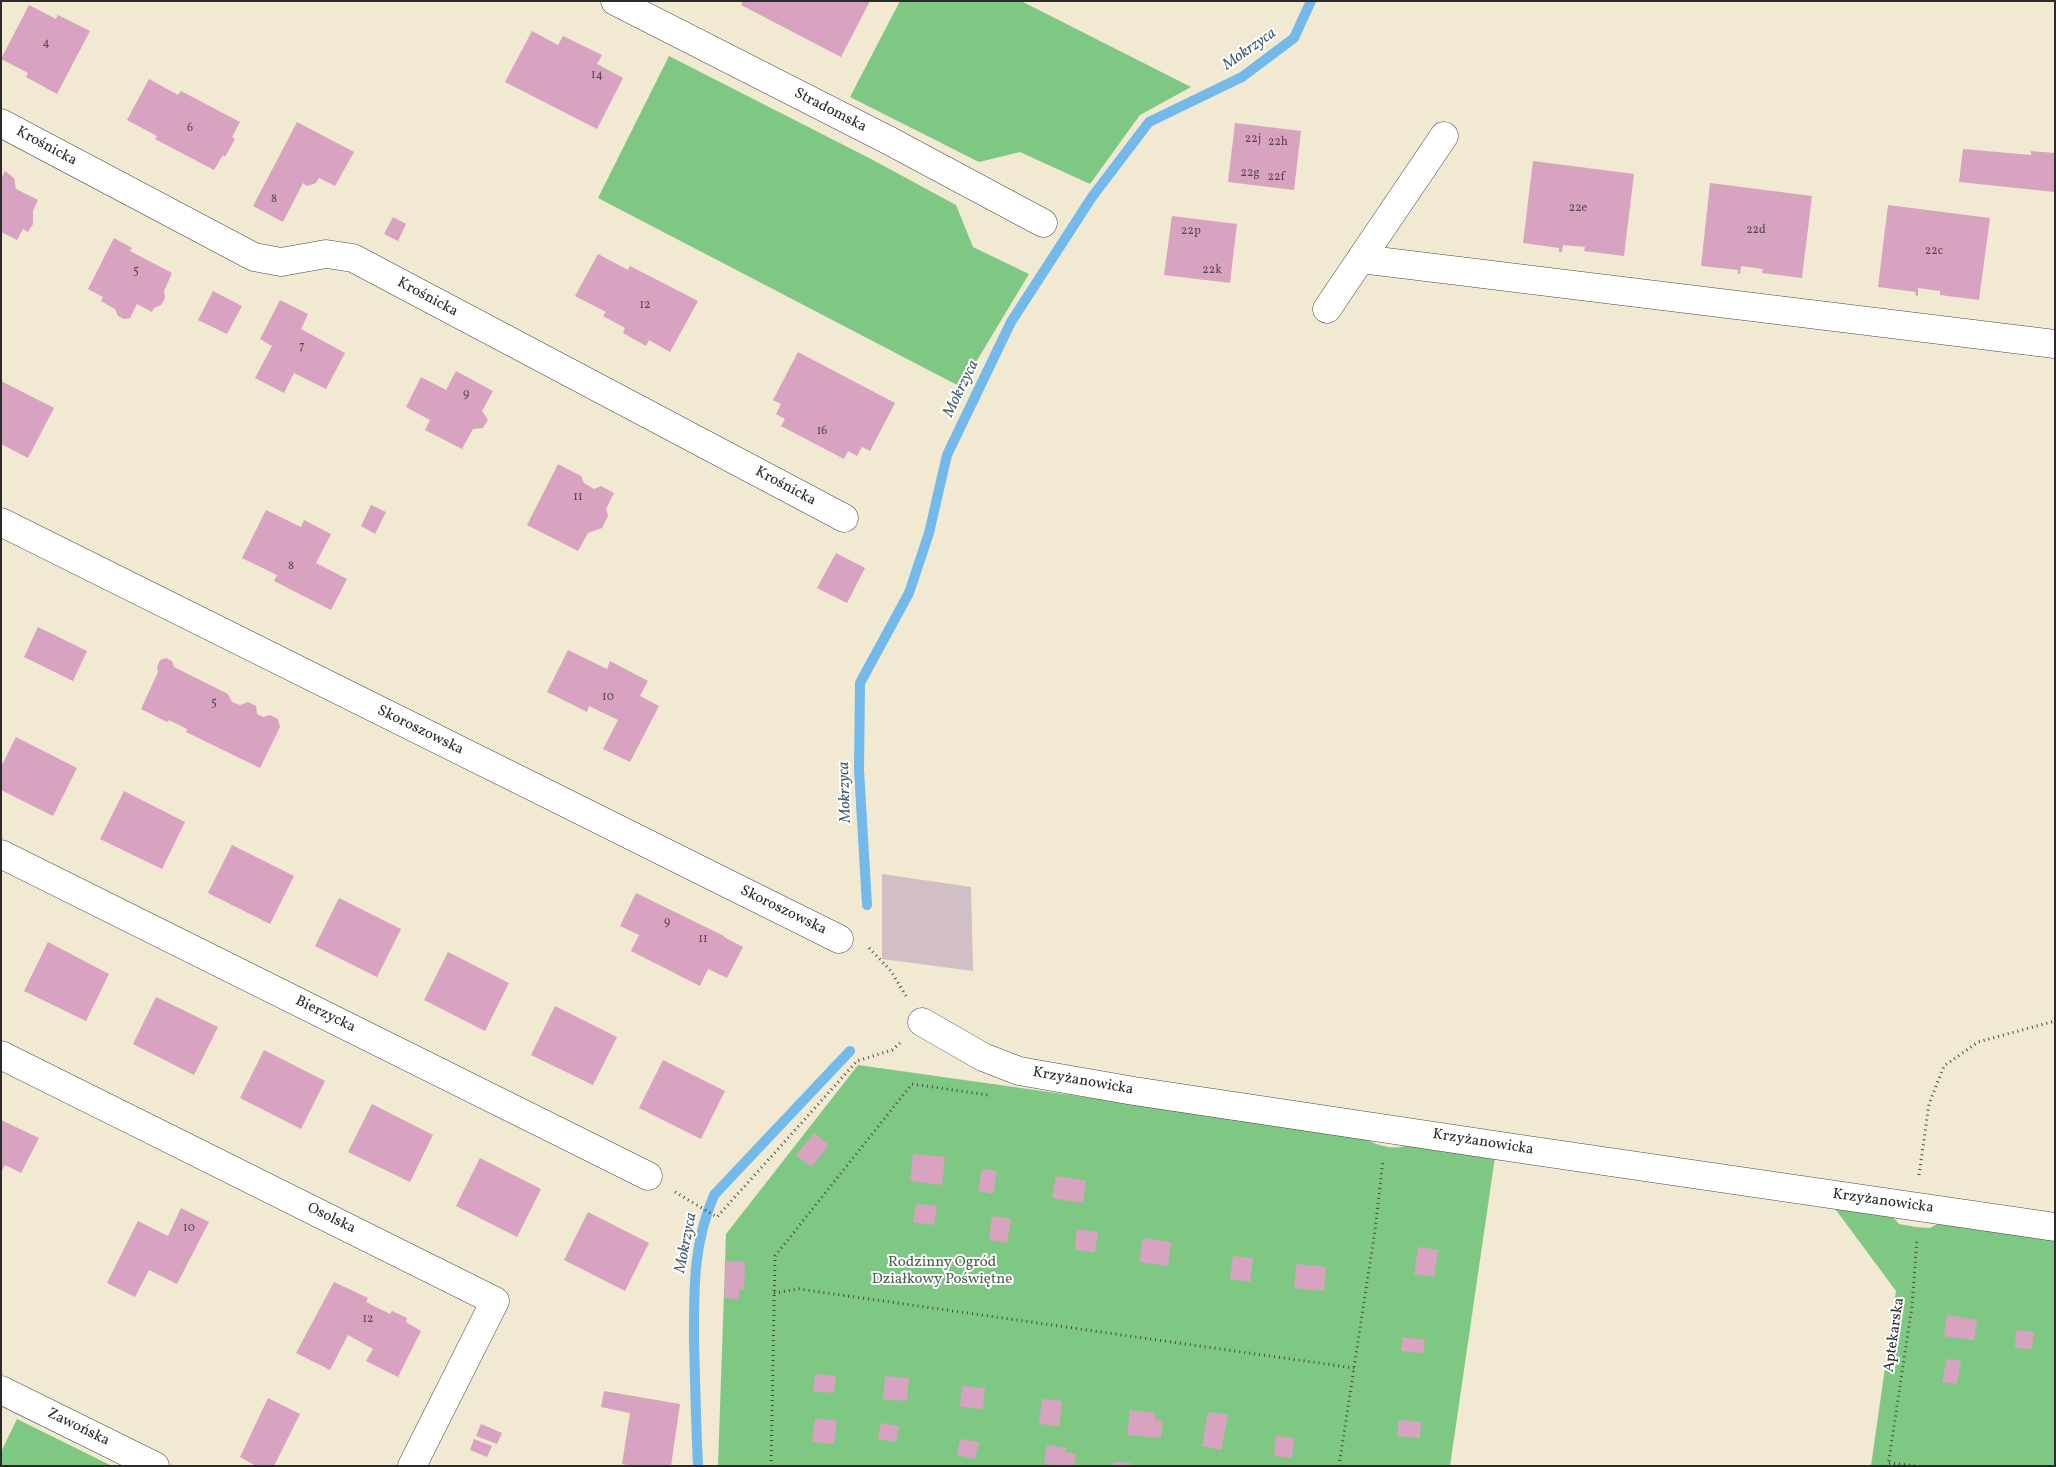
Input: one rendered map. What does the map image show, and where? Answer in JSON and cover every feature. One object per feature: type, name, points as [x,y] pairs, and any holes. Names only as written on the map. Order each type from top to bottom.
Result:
[{"type":"street","name":"Stradomska","points":[[615,1],[888,140],[1043,223]]},
{"type":"street","name":"Krośnicka","points":[[1,123],[254,257],[281,262],[326,254],[353,258],[844,518]]},
{"type":"street","points":[[1327,309],[1444,136]]},
{"type":"street","points":[[1360,259],[2055,344]]},
{"type":"street","name":"Skoroszowska","points":[[1,522],[839,939]]},
{"type":"street","name":"Bierzycka","points":[[1,854],[648,1176]]},
{"type":"street","name":"Krzyżanowicka","points":[[922,1022],[983,1057],[1019,1071],[1143,1092],[2055,1227]]},
{"type":"street","name":"Osolska","points":[[1,1055],[495,1301],[412,1466]]},
{"type":"street","name":"Zawońska","points":[[1,1390],[155,1466]]},
{"type":"path","points":[[698,1204],[717,1217],[857,1061],[892,1050],[922,1022],[891,971],[872,951],[857,939],[839,939]]},
{"type":"path","name":"Aptekarska","points":[[1888,1464],[1912,1306],[1917,1239],[1914,1207],[1929,1104],[1944,1066],[1978,1042],[2055,1021]]},
{"type":"path","points":[[771,1466],[775,1256],[912,1084],[990,1095]]},
{"type":"path","points":[[1339,1466],[1384,1159],[1392,1128]]},
{"type":"path","points":[[1376,1156],[1384,1159]]},
{"type":"path","points":[[774,1293],[799,1289],[1354,1368]]},
{"type":"path","points":[[1888,1464],[1916,1466]]},
{"type":"shaded area","points":[[882,874],[971,887],[973,971],[882,959]]},
{"type":"green space","points":[[900,1],[1021,1],[1191,87],[1140,115],[1090,184],[1020,152],[979,162],[850,97]]},
{"type":"green space","points":[[669,56],[871,159],[956,205],[973,247],[1029,274],[961,387],[598,198]]},
{"type":"green space","name":"Rodzinny Ogród Działkowy Poświętne","points":[[858,1065],[1361,1136],[1373,1143],[1386,1147],[1406,1146],[1412,1143],[1495,1157],[1450,1466],[718,1466],[726,1234]]},
{"type":"green space","points":[[1833,1206],[1892,1216],[1899,1224],[1916,1227],[1930,1228],[1941,1222],[2055,1239],[2055,1466],[1871,1466],[1896,1291]]},
{"type":"green space","points":[[17,1419],[112,1466],[1,1466],[1,1452]]},
{"type":"building","points":[[743,1],[870,1],[841,57],[741,5]]},
{"type":"building","points":[[29,5],[56,19],[58,15],[90,31],[57,94],[26,77],[28,73],[1,59]]},
{"type":"building","points":[[532,31],[558,45],[563,36],[602,55],[597,64],[623,78],[597,129],[505,82]]},
{"type":"building","points":[[149,79],[178,95],[181,91],[240,122],[232,137],[235,139],[225,157],[223,155],[214,170],[155,139],[157,136],[127,120]]},
{"type":"building","points":[[297,122],[354,152],[335,186],[319,178],[316,183],[307,186],[303,183],[283,222],[253,206]]},
{"type":"building","points":[[1235,123],[1301,131],[1294,190],[1228,182]]},
{"type":"building","points":[[1963,149],[2031,155],[2031,151],[2055,153],[2055,192],[1959,182]]},
{"type":"building","points":[[1533,161],[1634,174],[1624,256],[1584,251],[1585,247],[1563,245],[1562,252],[1559,252],[1559,248],[1523,243]]},
{"type":"building","points":[[5,171],[14,178],[16,189],[38,200],[33,211],[33,224],[28,232],[23,229],[17,240],[1,232],[1,179]]},
{"type":"building","points":[[1710,183],[1812,196],[1802,278],[1762,273],[1763,269],[1741,266],[1740,274],[1738,274],[1738,270],[1701,266]]},
{"type":"building","points":[[1888,205],[1990,218],[1979,300],[1940,295],[1940,291],[1918,288],[1918,296],[1915,295],[1916,292],[1878,287]]},
{"type":"building","points":[[1172,216],[1237,224],[1230,283],[1164,275]]},
{"type":"building","points":[[393,217],[406,224],[398,241],[384,234]]},
{"type":"building","points":[[114,238],[132,248],[130,251],[172,273],[164,291],[165,298],[161,305],[154,308],[152,312],[137,304],[130,318],[124,319],[118,316],[115,309],[101,301],[103,297],[88,289]]},
{"type":"building","points":[[598,254],[628,270],[630,266],[698,301],[670,352],[649,340],[646,346],[623,333],[625,328],[603,316],[606,312],[575,296]]},
{"type":"building","points":[[213,291],[242,306],[227,334],[198,320]]},
{"type":"building","points":[[280,300],[308,314],[301,329],[345,353],[326,389],[294,373],[284,393],[255,378],[272,346],[260,339]]},
{"type":"building","points":[[798,352],[895,403],[870,451],[862,447],[857,456],[848,451],[844,459],[781,426],[785,419],[776,414],[781,404],[773,400]]},
{"type":"building","points":[[456,371],[493,391],[482,411],[488,420],[483,428],[473,429],[462,449],[425,430],[430,420],[406,407],[421,377],[446,390]]},
{"type":"building","points":[[1,381],[54,408],[28,458],[1,444]]},
{"type":"building","points":[[558,464],[581,476],[584,483],[594,489],[601,486],[614,493],[606,509],[608,516],[602,528],[588,533],[578,551],[527,525]]},
{"type":"building","points":[[371,505],[386,512],[375,534],[361,526]]},
{"type":"building","points":[[266,510],[301,527],[304,520],[331,534],[316,563],[347,579],[331,610],[274,581],[277,575],[242,558]]},
{"type":"building","points":[[836,553],[865,568],[847,603],[817,588]]},
{"type":"building","points":[[38,627],[87,651],[73,681],[24,657]]},
{"type":"building","points":[[568,650],[607,669],[610,661],[648,681],[640,696],[659,706],[630,762],[603,749],[618,720],[589,706],[587,712],[547,692]]},
{"type":"building","points":[[166,658],[172,661],[174,667],[228,694],[232,702],[240,705],[248,702],[256,706],[257,714],[263,717],[270,715],[278,719],[280,727],[260,768],[186,732],[187,729],[169,720],[167,722],[141,709],[158,672],[157,667],[160,660]]},
{"type":"building","points":[[16,737],[77,768],[53,816],[1,790],[1,767]]},
{"type":"building","points":[[124,791],[185,822],[162,869],[100,839]]},
{"type":"building","points":[[232,845],[294,876],[270,924],[208,893]]},
{"type":"building","points":[[636,893],[743,947],[727,978],[708,969],[700,986],[631,951],[639,935],[620,926]]},
{"type":"building","points":[[339,898],[401,929],[377,977],[315,946]]},
{"type":"building","points":[[48,942],[109,974],[86,1021],[24,991]]},
{"type":"building","points":[[448,952],[509,983],[485,1031],[424,1000]]},
{"type":"building","points":[[156,997],[218,1027],[194,1075],[133,1044]]},
{"type":"building","points":[[555,1006],[617,1037],[593,1085],[531,1055]]},
{"type":"building","points":[[264,1050],[325,1081],[301,1129],[240,1098]]},
{"type":"building","points":[[663,1060],[725,1091],[701,1139],[639,1108]]},
{"type":"building","points":[[372,1104],[433,1135],[410,1182],[348,1152]]},
{"type":"building","points":[[1,1120],[39,1138],[21,1173],[5,1165],[1,1172]]},
{"type":"building","points":[[814,1133],[829,1145],[811,1167],[796,1155]]},
{"type":"building","points":[[913,1154],[945,1157],[942,1185],[910,1181]]},
{"type":"building","points":[[480,1158],[541,1189],[517,1237],[456,1206]]},
{"type":"building","points":[[982,1169],[997,1171],[993,1194],[978,1191]]},
{"type":"building","points":[[1056,1176],[1086,1181],[1083,1203],[1052,1198]]},
{"type":"building","points":[[916,1204],[937,1206],[934,1225],[913,1222]]},
{"type":"building","points":[[181,1208],[209,1222],[177,1284],[149,1270],[135,1297],[107,1283],[138,1221],[168,1236]]},
{"type":"building","points":[[588,1212],[649,1243],[625,1291],[564,1260]]},
{"type":"building","points":[[992,1216],[1011,1219],[1007,1243],[989,1240]]},
{"type":"building","points":[[1077,1229],[1098,1232],[1095,1252],[1075,1250]]},
{"type":"building","points":[[1143,1238],[1171,1242],[1168,1266],[1139,1262]]},
{"type":"building","points":[[1418,1247],[1438,1250],[1434,1277],[1414,1274]]},
{"type":"building","points":[[1233,1256],[1253,1258],[1250,1282],[1230,1279]]},
{"type":"building","points":[[726,1261],[745,1262],[744,1290],[739,1289],[739,1299],[724,1298]]},
{"type":"building","points":[[1296,1264],[1326,1267],[1324,1291],[1294,1288]]},
{"type":"building","points":[[334,1282],[368,1298],[366,1302],[390,1314],[392,1311],[407,1318],[406,1322],[421,1331],[398,1377],[366,1361],[373,1349],[348,1335],[330,1370],[296,1353]]},
{"type":"building","points":[[1947,1315],[1977,1320],[1974,1340],[1944,1336]]},
{"type":"building","points":[[2016,1330],[2034,1332],[2032,1349],[2015,1348]]},
{"type":"building","points":[[1403,1337],[1425,1340],[1423,1353],[1401,1351]]},
{"type":"building","points":[[1947,1359],[1961,1361],[1957,1384],[1942,1382]]},
{"type":"building","points":[[815,1374],[836,1376],[834,1393],[813,1391]]},
{"type":"building","points":[[885,1376],[909,1378],[907,1401],[883,1399]]},
{"type":"building","points":[[962,1386],[985,1388],[983,1409],[960,1407]]},
{"type":"building","points":[[604,1391],[680,1404],[671,1466],[634,1466],[622,1464],[630,1413],[601,1407]]},
{"type":"building","points":[[268,1398],[300,1414],[274,1466],[256,1466],[240,1457]]},
{"type":"building","points":[[1042,1399],[1062,1401],[1059,1426],[1039,1424]]},
{"type":"building","points":[[1130,1410],[1155,1413],[1155,1420],[1163,1421],[1161,1438],[1127,1435]]},
{"type":"building","points":[[1208,1412],[1228,1415],[1221,1450],[1202,1446]]},
{"type":"building","points":[[815,1418],[837,1421],[834,1444],[812,1442]]},
{"type":"building","points":[[1399,1420],[1421,1422],[1420,1438],[1397,1436]]},
{"type":"building","points":[[881,1423],[899,1426],[896,1442],[878,1439]]},
{"type":"building","points":[[481,1424],[502,1433],[497,1444],[476,1436]]},
{"type":"building","points":[[1276,1436],[1294,1438],[1292,1458],[1274,1456]]},
{"type":"building","points":[[474,1439],[492,1446],[487,1457],[470,1450]]},
{"type":"building","points":[[960,1439],[979,1442],[975,1459],[957,1455]]},
{"type":"building","points":[[1047,1445],[1066,1448],[1065,1452],[1076,1454],[1074,1466],[1044,1464]]},
{"type":"building","points":[[1114,1462],[1131,1463],[1131,1466],[1113,1466]]},
{"type":"waterway","name":"Mokrzyca","points":[[867,905],[859,770],[860,683],[909,593],[929,533],[947,455],[1011,322],[1092,197],[1149,122],[1242,77],[1294,38],[1311,1]]},
{"type":"waterway","name":"Mokrzyca","points":[[698,1466],[694,1340],[695,1284],[698,1249],[707,1213],[714,1195],[850,1051]]}]
